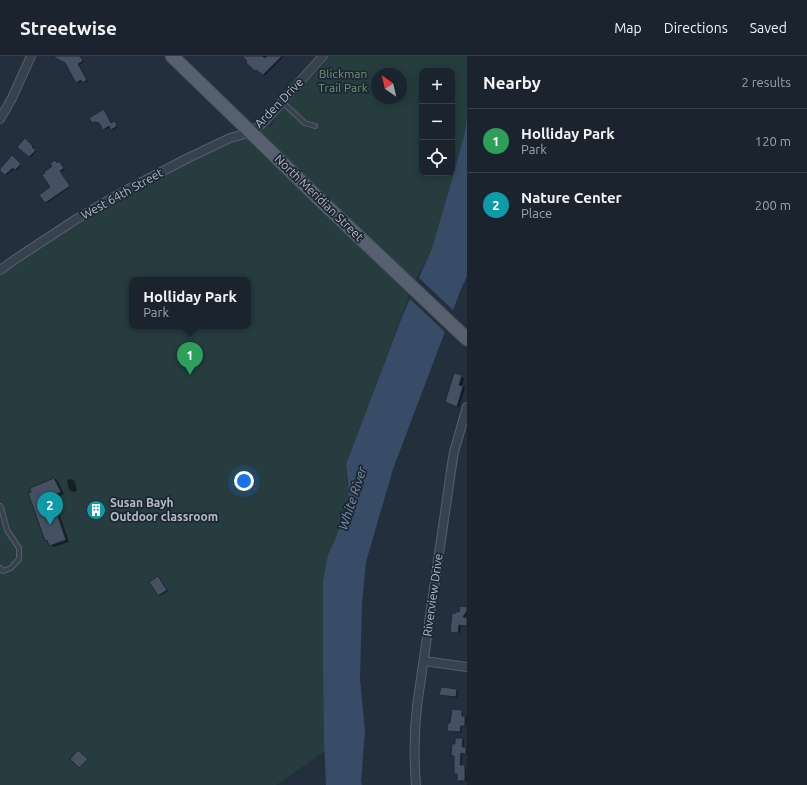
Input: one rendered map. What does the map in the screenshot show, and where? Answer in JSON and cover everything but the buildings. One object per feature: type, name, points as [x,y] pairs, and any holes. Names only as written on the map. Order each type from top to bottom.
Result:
[{"type":"main road","name":"North Meridian Street","points":[[172,56],[317,197],[467,339]]},
{"type":"street","points":[[0,119],[12,98],[31,56]]},
{"type":"street","name":"Arden Drive","points":[[251,132],[264,122],[318,58]]},
{"type":"street","name":"West 64th Street","points":[[0,270],[78,218],[119,194],[230,138],[251,132]]},
{"type":"street","name":"Riverview Drive","points":[[416,785],[416,706],[424,661],[454,452],[467,407]]},
{"type":"street","points":[[424,661],[467,667]]},
{"type":"lane","points":[[282,102],[305,123],[316,126]]},
{"type":"lane","points":[[0,506],[7,530],[19,548],[19,559],[11,568],[3,571],[0,568]]},
{"type":"green space","name":"Blickman Trail Park","points":[[329,56],[467,56],[467,114],[465,132],[455,167],[455,68],[419,68],[419,176],[452,176],[432,248],[413,286],[346,464],[349,507],[328,555],[323,580],[325,751],[276,785],[0,785],[0,272],[78,218],[186,159],[251,132],[272,126],[277,115],[323,65]]},
{"type":"water","name":"White River","points":[[467,115],[467,276],[393,469],[366,562],[362,603],[360,680],[365,731],[361,781],[362,785],[326,785],[324,739],[323,580],[328,555],[349,507],[346,464],[402,317],[432,248],[453,176],[455,176],[455,168],[465,132]]},
{"type":"pier","points":[[417,276],[454,311],[446,333],[408,297]]},
{"type":"place","name":"Holliday Park","points":[[190,375]]},
{"type":"place","name":"Susan Bayh Outdoor classroom","points":[[96,510]]},
{"type":"place","name":"Nature Center","points":[[50,525]]}]
